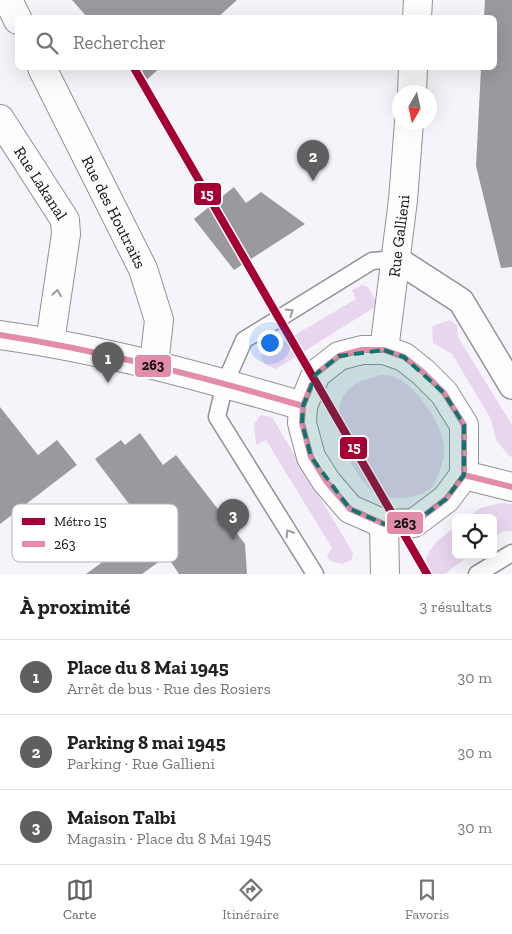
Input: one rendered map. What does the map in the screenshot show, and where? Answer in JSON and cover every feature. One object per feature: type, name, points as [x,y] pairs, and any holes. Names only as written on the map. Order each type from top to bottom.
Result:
[{"type":"street","points":[[8,0],[16,15]]},
{"type":"street","points":[[417,15],[418,0]]},
{"type":"street","name":"Rue des Houtraits","points":[[43,70],[143,269],[159,320],[154,364]]},
{"type":"street","points":[[412,85],[413,70]]},
{"type":"street","name":"Rue Lakanal","points":[[0,119],[65,220],[66,234],[50,342]]},
{"type":"street","name":"Rue Gallieni","points":[[384,350],[404,200],[408,130]]},
{"type":"street","points":[[396,259],[461,301],[512,386]]},
{"type":"street","points":[[0,335],[50,342],[154,364],[303,406]]},
{"type":"street","points":[[362,350],[384,350],[404,357],[423,372],[444,393],[464,425],[464,476],[446,499],[414,523],[384,524],[350,509],[326,481],[311,457],[302,423],[303,406],[316,374],[338,356],[362,350]]},
{"type":"street","points":[[464,476],[512,487]]},
{"type":"street","points":[[384,524],[385,574]]},
{"type":"lane","points":[[315,574],[217,417],[224,383],[244,340],[372,261],[396,259]]},
{"type":"lane","points":[[477,574],[512,553]]},
{"type":"highlighted area","points":[[384,350],[404,357],[444,393],[464,425],[464,475],[446,499],[414,523],[384,524],[350,509],[311,457],[302,423],[303,406],[316,374],[339,356]]},
{"type":"shaded area","points":[[362,285],[368,287],[378,305],[276,369],[265,365],[261,356],[265,349],[274,347],[356,299],[352,290]]},
{"type":"shaded area","points":[[450,320],[457,325],[458,337],[512,425],[512,457],[496,440],[491,419],[452,354],[433,343],[432,326]]},
{"type":"shaded area","points":[[380,375],[395,377],[413,390],[429,410],[441,433],[444,454],[439,473],[431,488],[418,495],[388,498],[375,493],[356,472],[338,432],[338,411],[345,393],[364,380]]},
{"type":"shaded area","points":[[261,415],[272,417],[353,553],[352,560],[342,564],[331,561],[327,556],[332,548],[266,440],[256,445],[254,424]]},
{"type":"shaded area","points":[[501,503],[512,504],[512,531],[504,531],[497,535],[497,514],[472,514],[480,508]]},
{"type":"shaded area","points":[[452,530],[452,559],[464,559],[445,574],[423,574],[429,552],[443,536]]},
{"type":"building","points":[[72,0],[237,0],[220,15],[85,15]]},
{"type":"building","points":[[485,0],[512,0],[512,267],[501,268],[476,166],[481,70],[497,70],[497,15],[484,15]]},
{"type":"building","points":[[134,70],[158,70],[144,82]]},
{"type":"building","points":[[234,187],[246,203],[261,192],[305,224],[234,270],[194,219]]},
{"type":"building","points":[[0,407],[38,455],[57,440],[77,465],[26,504],[12,504],[12,515],[0,524]]},
{"type":"building","points":[[140,433],[163,465],[176,455],[245,544],[247,574],[179,574],[171,562],[178,562],[178,504],[129,504],[95,459],[121,440],[125,445]]},
{"type":"building","points":[[103,562],[159,562],[142,574],[86,574]]},
{"type":"metro line","name":"15","points":[[135,70],[427,574]]},
{"type":"transit line","name":"263","points":[[0,335],[38,341],[153,366],[303,406]]},
{"type":"transit line","name":"263","points":[[362,350],[384,350],[404,357],[423,372],[444,393],[464,425],[464,475],[446,499],[414,523],[384,524],[350,509],[326,481],[311,457],[302,423],[303,406],[316,374],[339,356],[362,350]]},
{"type":"transit line","name":"263","points":[[464,475],[512,487]]},
{"type":"place","name":"Parking 8 mai 1945","points":[[313,181]]},
{"type":"place","name":"Place du 8 Mai 1945","points":[[108,383]]},
{"type":"place","name":"Maison Talbi","points":[[233,540]]}]
